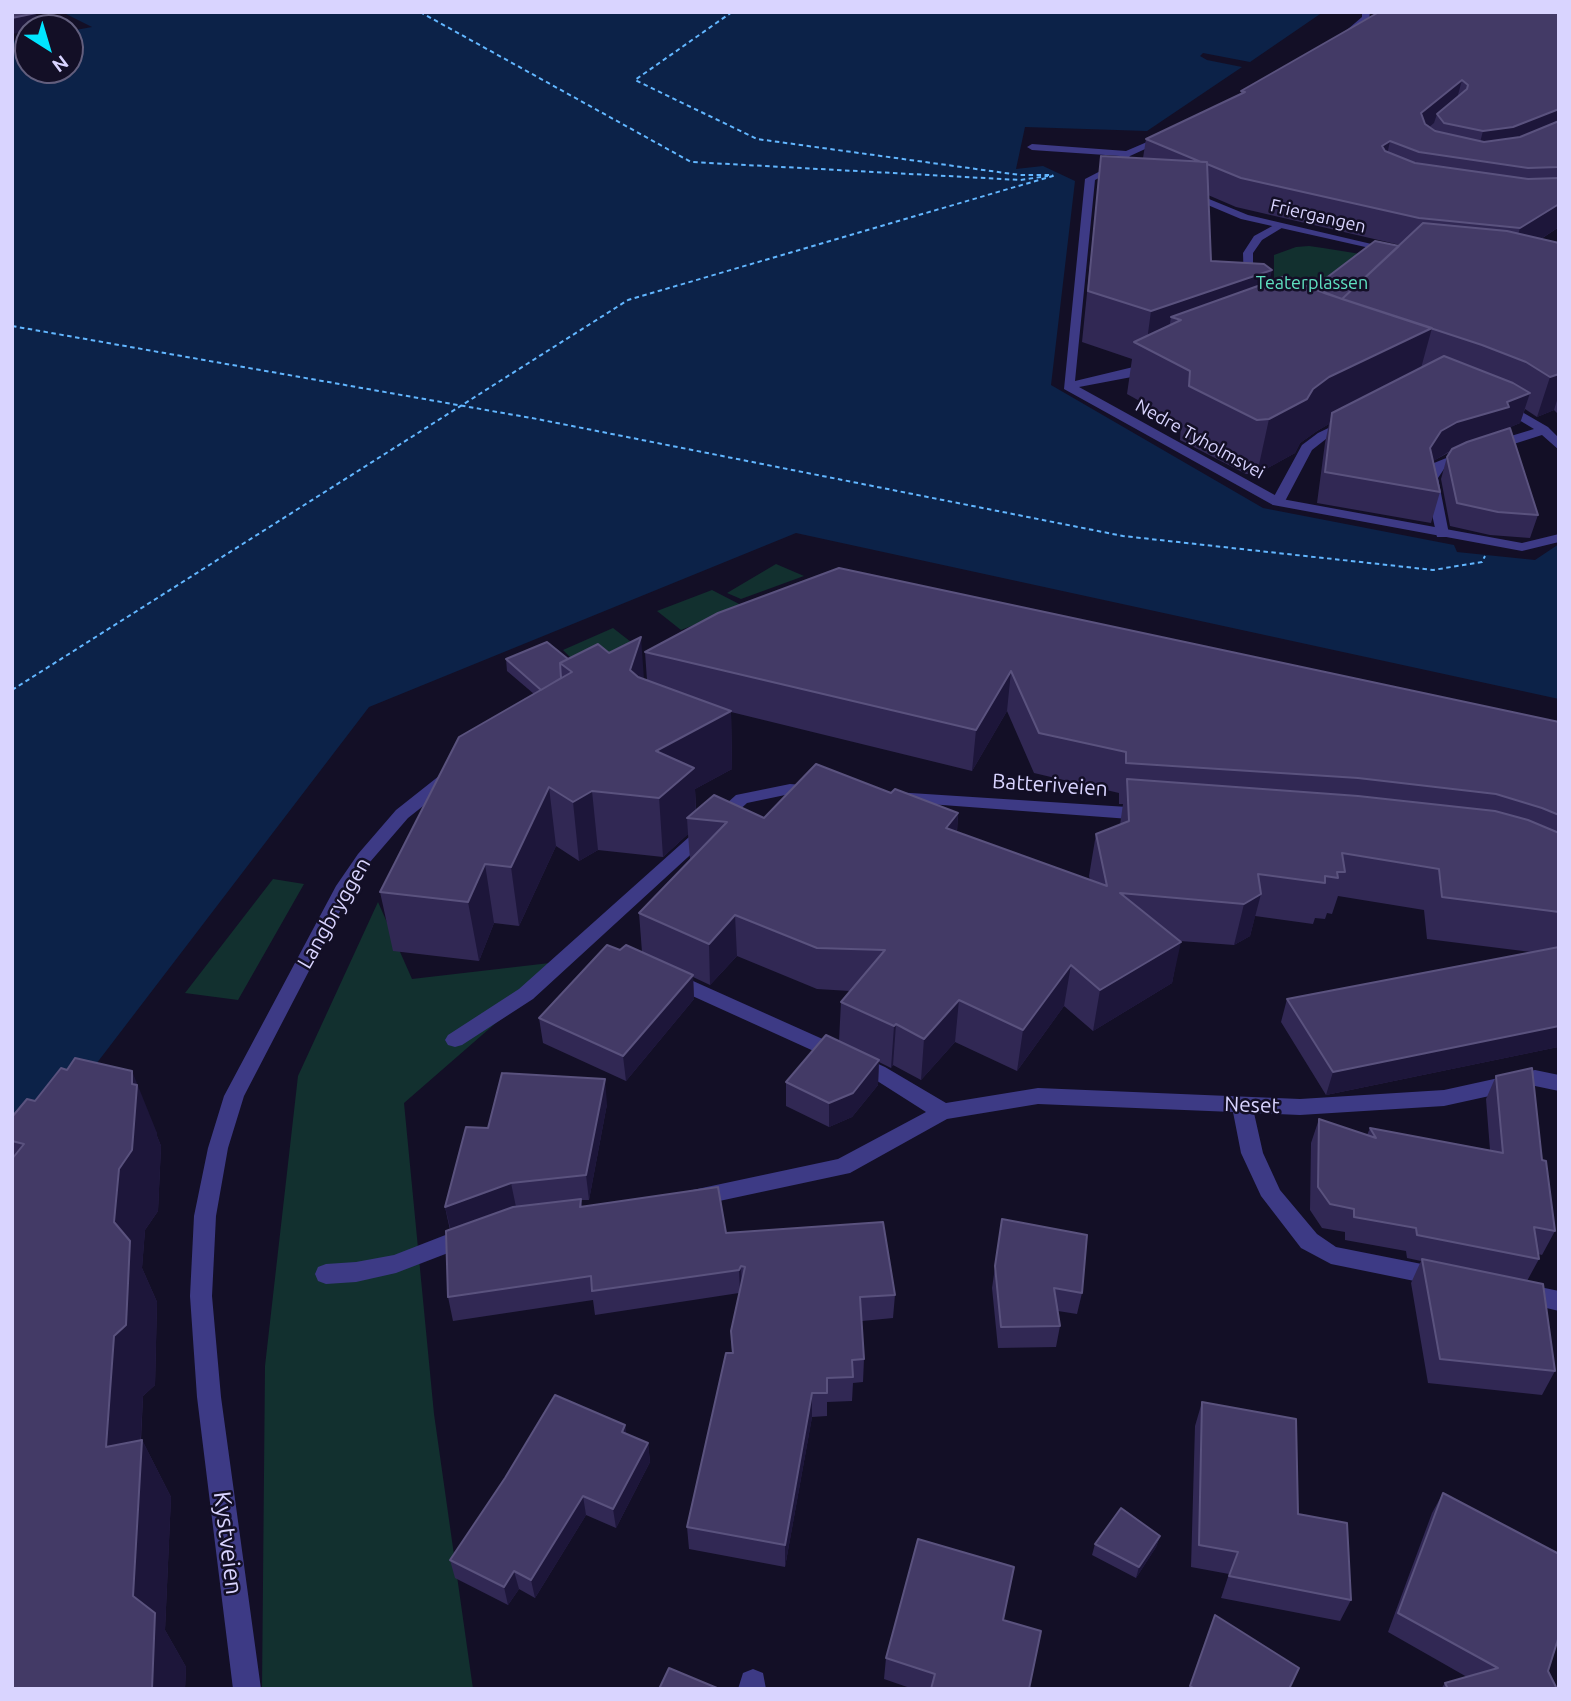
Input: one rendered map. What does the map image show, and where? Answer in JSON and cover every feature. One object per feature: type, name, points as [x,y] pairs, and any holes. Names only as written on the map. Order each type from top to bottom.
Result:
[{"type":"street","points":[[1334,43],[1366,18],[1366,12]]},
{"type":"street","points":[[1159,364],[1133,373],[1068,386],[1095,197],[1090,179],[1128,162],[1177,132]]},
{"type":"street","points":[[1032,147],[1128,162]]},
{"type":"street","name":"Friergangen","points":[[1173,186],[1245,217],[1398,251]]},
{"type":"street","points":[[1184,202],[1211,203]]},
{"type":"street","points":[[1248,301],[1248,253],[1258,238],[1280,226]]},
{"type":"street","name":"Nedre Tyholmsvei","points":[[1068,386],[1278,502],[1522,547],[1559,538]]},
{"type":"street","points":[[1490,399],[1509,407],[1544,430],[1559,446]]},
{"type":"street","points":[[1278,502],[1307,448],[1322,436],[1360,417]]},
{"type":"street","points":[[1442,534],[1431,478],[1439,466],[1454,458],[1544,430]]},
{"type":"street","name":"Langbryggen","points":[[209,1397],[201,1296],[205,1216],[218,1148],[234,1096],[342,890],[402,814],[461,768]]},
{"type":"street","points":[[455,1040],[596,944],[742,799],[790,789],[832,792]]},
{"type":"street","name":"Batteriveien","points":[[874,795],[1165,816]]},
{"type":"street","points":[[654,971],[878,1072],[943,1112]]},
{"type":"street","name":"Neset","points":[[674,1202],[844,1167],[943,1112],[1038,1096],[1300,1107],[1444,1098],[1535,1079],[1559,1083]]},
{"type":"street","points":[[1242,1105],[1252,1153],[1272,1196],[1309,1241],[1331,1255],[1465,1282]]},
{"type":"street","points":[[326,1274],[356,1272],[396,1264],[481,1231]]},
{"type":"street","points":[[1505,1290],[1559,1301]]},
{"type":"street","name":"Kystveien","points":[[209,1397],[247,1689]]},
{"type":"green space","name":"Teaterplassen","points":[[1309,246],[1398,260],[1274,301],[1274,255],[1296,247]]},
{"type":"green space","points":[[776,564],[804,576],[741,599],[727,593]]},
{"type":"green space","points":[[712,590],[743,606],[681,630],[657,611]]},
{"type":"green space","points":[[613,628],[640,649],[589,676],[563,650]]},
{"type":"green space","points":[[273,879],[304,884],[238,1000],[185,993]]},
{"type":"green space","points":[[378,902],[412,979],[567,961],[404,1103],[434,1414],[473,1689],[262,1689],[265,1366],[298,1076]]},
{"type":"water","points":[[1323,12],[1250,62],[1203,53],[1200,56],[1207,60],[1242,67],[1147,131],[1025,127],[1016,169],[1043,166],[1075,181],[1051,385],[1263,508],[1454,545],[1457,552],[1535,560],[1559,544],[1559,699],[796,533],[369,707],[12,1174],[12,41],[14,84],[84,84],[84,28],[92,27],[84,23],[84,14],[66,14]]},
{"type":"building","points":[[12,12],[36,13],[14,14],[12,18]]},
{"type":"building","points":[[1379,12],[1559,12],[1559,109],[1513,127],[1483,131],[1444,123],[1437,114],[1467,89],[1468,85],[1462,80],[1421,113],[1425,124],[1435,131],[1484,142],[1520,137],[1559,121],[1559,167],[1528,168],[1419,152],[1390,141],[1382,146],[1385,151],[1415,163],[1528,179],[1559,178],[1559,204],[1520,228],[1419,218],[1241,178],[1146,139],[1245,92],[1241,91]]},
{"type":"building","points":[[1101,156],[1207,162],[1211,261],[1264,264],[1272,270],[1151,311],[1088,291]]},
{"type":"building","points":[[1423,223],[1507,231],[1559,243],[1559,374],[1550,377],[1526,362],[1482,345],[1342,299]]},
{"type":"building","points":[[1375,241],[1399,246],[1342,299],[1313,288]]},
{"type":"building","points":[[1283,277],[1432,328],[1329,377],[1313,389],[1307,399],[1269,419],[1257,420],[1189,386],[1190,371],[1134,342],[1181,320],[1171,317]]},
{"type":"building","points":[[1444,356],[1513,383],[1530,393],[1507,402],[1509,407],[1457,422],[1441,431],[1430,448],[1440,492],[1325,472],[1332,413]]},
{"type":"building","points":[[1510,428],[1538,515],[1498,512],[1457,503],[1447,457],[1452,449]]},
{"type":"building","points":[[839,568],[1559,722],[1559,815],[1496,794],[1358,778],[1126,763],[1126,752],[1039,733],[1011,671],[976,730],[645,652],[718,613]]},
{"type":"building","points":[[641,637],[630,670],[638,677],[731,711],[656,751],[694,768],[659,798],[592,791],[573,802],[549,787],[511,867],[485,864],[468,902],[380,892],[459,737],[572,672],[560,663],[598,644],[609,653]]},
{"type":"building","points":[[547,642],[568,659],[560,663],[561,678],[541,690],[506,659]]},
{"type":"building","points":[[816,764],[891,793],[895,789],[958,813],[946,828],[1107,886],[1096,834],[1129,821],[1127,779],[1358,796],[1495,811],[1528,820],[1559,833],[1559,912],[1442,897],[1439,869],[1342,853],[1345,872],[1337,872],[1338,878],[1325,876],[1325,883],[1258,874],[1261,894],[1244,904],[1120,893],[1181,942],[1100,990],[1071,965],[1023,1030],[959,1000],[924,1039],[896,1024],[894,1026],[841,1002],[885,950],[817,948],[735,915],[709,944],[639,913],[727,822],[687,818],[714,795],[764,818]]},
{"type":"building","points":[[607,945],[620,950],[626,945],[693,975],[623,1056],[539,1018]]},
{"type":"building","points":[[1559,947],[1559,1026],[1333,1072],[1287,999]]},
{"type":"building","points":[[826,1035],[879,1060],[853,1093],[829,1103],[786,1082]]},
{"type":"building","points":[[75,1058],[132,1071],[132,1084],[137,1085],[132,1150],[119,1169],[114,1222],[130,1241],[126,1325],[114,1336],[106,1447],[142,1440],[133,1596],[155,1613],[152,1689],[12,1689],[12,1159],[24,1144],[12,1141],[12,1117],[27,1099],[35,1101],[61,1068],[67,1070]]},
{"type":"building","points":[[1532,1068],[1542,1160],[1546,1161],[1555,1231],[1534,1227],[1539,1259],[1417,1235],[1416,1228],[1354,1217],[1354,1209],[1330,1204],[1318,1187],[1319,1119],[1376,1138],[1370,1128],[1503,1153],[1496,1076]]},
{"type":"building","points":[[502,1073],[605,1079],[586,1175],[511,1183],[445,1207],[466,1127],[488,1128]]},
{"type":"building","points":[[718,1187],[726,1233],[883,1222],[895,1295],[860,1297],[864,1359],[852,1360],[853,1377],[827,1378],[827,1393],[812,1393],[785,1545],[687,1527],[726,1353],[733,1353],[731,1331],[745,1267],[592,1291],[591,1276],[448,1297],[446,1231],[513,1207],[581,1199],[580,1207]]},
{"type":"building","points":[[1002,1219],[1087,1235],[1082,1293],[1054,1288],[1060,1326],[1001,1327],[995,1266]]},
{"type":"building","points":[[1422,1259],[1543,1284],[1555,1371],[1440,1359]]},
{"type":"building","points":[[555,1395],[625,1425],[622,1432],[648,1443],[613,1509],[583,1496],[531,1580],[514,1571],[504,1587],[450,1560],[505,1478]]},
{"type":"building","points":[[1202,1402],[1296,1419],[1298,1514],[1347,1523],[1351,1600],[1229,1576],[1238,1552],[1199,1545]]},
{"type":"building","points":[[1443,1493],[1559,1554],[1559,1636],[1548,1671],[1557,1689],[1448,1689],[1445,1683],[1498,1668],[1398,1613]]},
{"type":"building","points":[[1121,1508],[1160,1536],[1139,1567],[1095,1544]]},
{"type":"building","points":[[918,1539],[1014,1567],[1003,1620],[1041,1631],[1029,1689],[931,1689],[935,1674],[886,1658]]},
{"type":"building","points":[[1215,1615],[1299,1668],[1289,1689],[1195,1689],[1190,1686]]},
{"type":"building","points":[[669,1668],[717,1688],[659,1689]]},
{"type":"ferry route","points":[[420,12],[691,162],[1020,180],[1048,176]]},
{"type":"ferry route","points":[[732,12],[635,80],[757,139],[1020,175],[1053,175]]},
{"type":"ferry route","points":[[461,406],[628,300],[1056,175]]},
{"type":"ferry route","points":[[12,326],[461,406]]},
{"type":"ferry route","points":[[12,690],[461,406]]},
{"type":"ferry route","points":[[461,406],[1123,536],[1433,570],[1482,562],[1485,556]]}]
